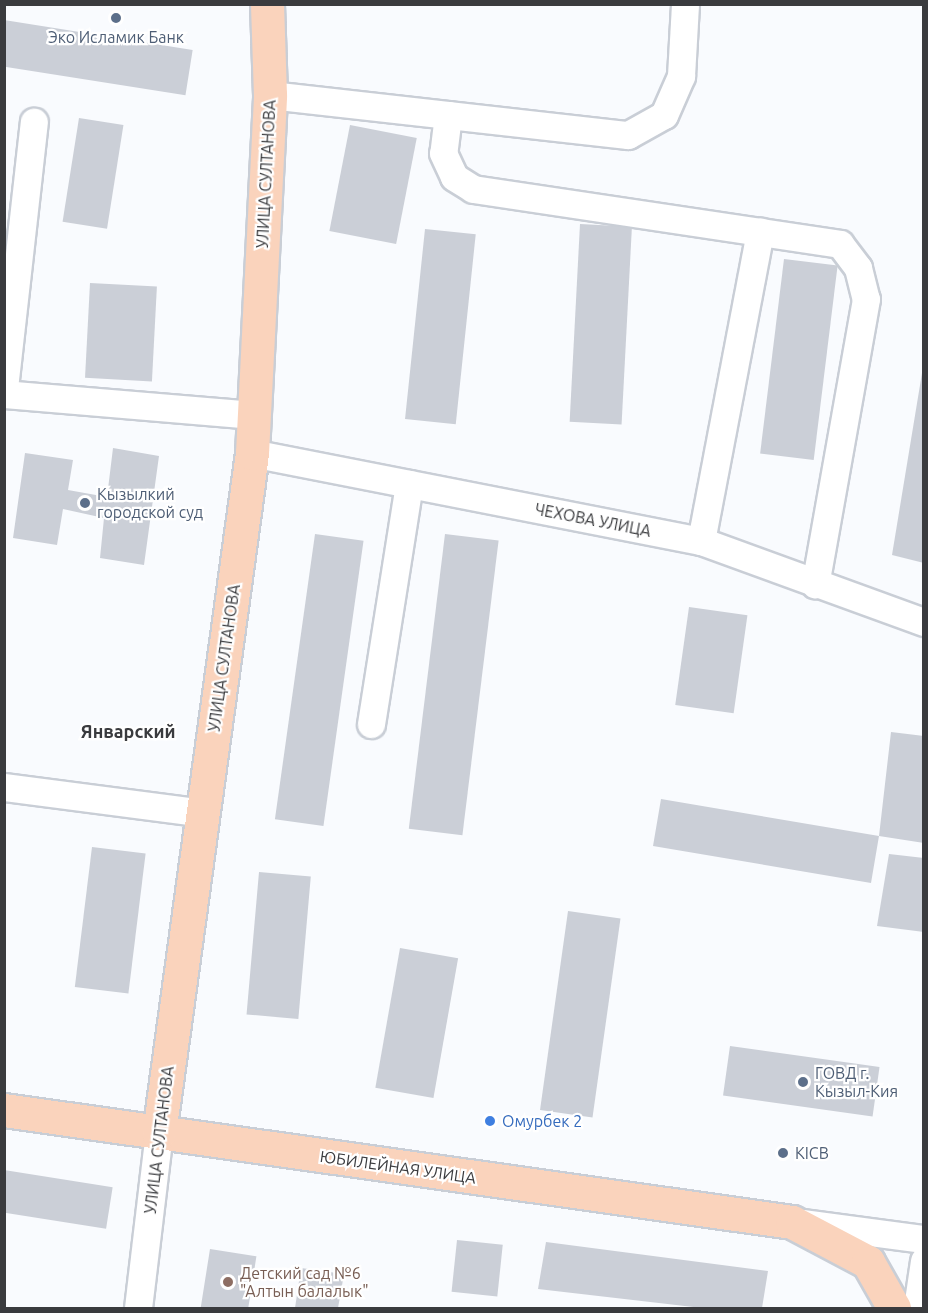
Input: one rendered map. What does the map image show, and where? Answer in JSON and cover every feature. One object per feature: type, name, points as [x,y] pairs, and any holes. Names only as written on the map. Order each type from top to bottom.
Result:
[{"type":"main road","name":"УЛИЦА СУЛТАНОВА","points":[[159,1133],[252,453],[270,95],[267,4]]},
{"type":"main road","name":"ЮБИЛЕЙНАЯ УЛИЦА","points":[[4,1110],[792,1222],[868,1262],[894,1308]]},
{"type":"street","points":[[270,95],[628,135],[663,115],[681,75],[685,4]]},
{"type":"street","points":[[448,115],[442,153],[454,177],[473,189],[840,244],[858,268],[866,299],[815,584]]},
{"type":"street","points":[[4,388],[34,122]]},
{"type":"street","points":[[701,541],[760,232]]},
{"type":"street","points":[[4,394],[255,415]]},
{"type":"street","name":"ЧЕХОВА УЛИЦА","points":[[252,453],[701,541],[924,622]]},
{"type":"street","points":[[371,724],[409,484]]},
{"type":"street","points":[[4,787],[203,813]]},
{"type":"street","name":"УЛИЦА СУЛТАНОВА","points":[[138,1308],[159,1133]]},
{"type":"street","points":[[792,1222],[924,1239]]},
{"type":"street","points":[[917,1308],[924,1261]]},
{"type":"building","points":[[4,20],[193,50],[185,95],[4,67]]},
{"type":"building","points":[[79,118],[123,125],[107,229],[63,222]]},
{"type":"building","points":[[350,125],[417,138],[396,244],[329,231]]},
{"type":"building","points":[[580,224],[632,227],[622,424],[570,422]]},
{"type":"building","points":[[425,229],[476,234],[456,424],[405,419]]},
{"type":"building","points":[[784,259],[838,266],[814,460],[760,454]]},
{"type":"building","points":[[90,283],[157,287],[152,381],[85,378]]},
{"type":"building","points":[[922,373],[924,373],[924,563],[892,555]]},
{"type":"building","name":"Кызылкий городской суд","points":[[113,448],[159,456],[144,565],[100,558],[104,518],[63,509],[57,545],[13,538],[25,453],[73,460],[68,490],[107,497]]},
{"type":"building","points":[[315,534],[364,541],[323,826],[275,819]]},
{"type":"building","points":[[445,534],[499,541],[462,835],[409,829]]},
{"type":"building","points":[[689,607],[747,615],[734,713],[675,705]]},
{"type":"building","points":[[891,732],[924,736],[924,843],[879,836]]},
{"type":"building","points":[[661,799],[879,836],[871,883],[653,846]]},
{"type":"building","points":[[92,847],[146,854],[128,994],[75,987]]},
{"type":"building","points":[[889,854],[924,858],[924,932],[877,926]]},
{"type":"building","points":[[259,872],[311,877],[298,1019],[247,1014]]},
{"type":"building","points":[[568,911],[620,918],[593,1117],[540,1110]]},
{"type":"building","points":[[400,948],[458,958],[433,1098],[375,1088]]},
{"type":"building","points":[[730,1046],[880,1067],[873,1117],[723,1096]]},
{"type":"building","points":[[4,1170],[113,1187],[106,1229],[4,1213]]},
{"type":"building","points":[[457,1240],[503,1245],[497,1297],[452,1292]]},
{"type":"building","points":[[546,1242],[768,1271],[762,1308],[702,1308],[538,1289]]},
{"type":"building","name":"Детский сад №6 \"Алтын балалык\"","points":[[210,1249],[256,1256],[248,1308],[201,1308]]},
{"type":"building","name":"Детский сад №6 \"Алтын балалык\"","points":[[301,1268],[344,1274],[338,1308],[295,1308]]},
{"type":"place","name":"Эко Исламик Банк","points":[[116,18]]},
{"type":"place","name":"Кызылкий городской суд","points":[[85,503]]},
{"type":"place","name":"ГОВД г. Кызыл-Кия","points":[[803,1082]]},
{"type":"place","name":"Омурбек 2","points":[[490,1121]]},
{"type":"place","name":"KICB","points":[[783,1153]]},
{"type":"place","name":"Детский сад №6 \"Алтын балалык\"","points":[[228,1282]]},
{"type":"district","name":"Январский","points":[[128,731]]}]
